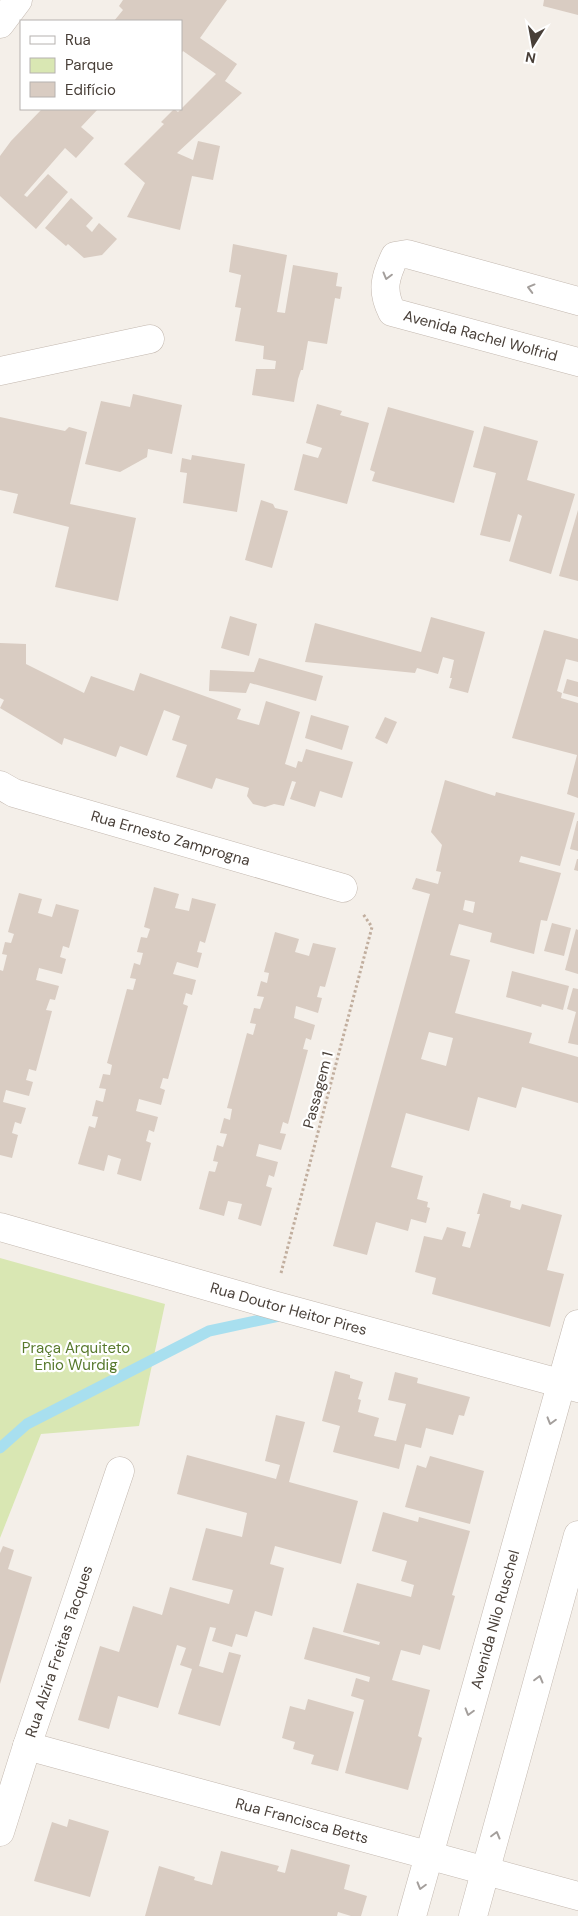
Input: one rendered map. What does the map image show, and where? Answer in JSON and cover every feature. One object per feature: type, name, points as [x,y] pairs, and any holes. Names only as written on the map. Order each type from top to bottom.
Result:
[{"type":"street","points":[[0,24],[18,0]]},
{"type":"street","name":"Avenida Rachel Wolfrid","points":[[578,301],[407,254],[395,256],[384,288],[387,302],[392,312],[578,362]]},
{"type":"street","points":[[0,371],[150,339]]},
{"type":"street","name":"Rua Ernesto Zamprogna","points":[[0,785],[14,793],[343,888]]},
{"type":"street","name":"Rua Doutor Heitor Pires","points":[[0,1227],[273,1305],[570,1385]]},
{"type":"street","name":"Avenida Nilo Ruschel","points":[[412,1916],[570,1385],[578,1324]]},
{"type":"street","name":"Rua Alzira Freitas Tacques","points":[[0,1832],[27,1746],[120,1471]]},
{"type":"street","points":[[473,1916],[578,1535]]},
{"type":"street","name":"Rua Francisca Betts","points":[[27,1746],[578,1896]]},
{"type":"path","name":"Passagem 1","points":[[273,1305],[372,927],[343,888]]},
{"type":"green space","name":"Praça Arquiteto Enio Wurdig","points":[[0,1258],[165,1304],[139,1426],[41,1434],[0,1538]]},
{"type":"building","points":[[123,0],[227,0],[200,38],[237,64],[225,81],[242,93],[177,153],[193,160],[198,141],[220,146],[213,180],[192,176],[180,230],[127,217],[145,183],[124,164],[164,124],[161,122],[173,110],[178,112],[182,110],[216,74],[183,51],[182,52],[182,20],[115,20],[123,10],[119,6]]},
{"type":"building","points":[[544,0],[578,0],[578,15],[543,6]]},
{"type":"building","points":[[41,110],[97,110],[81,127],[94,138],[76,158],[65,148],[24,195],[27,197],[48,174],[68,192],[36,229],[0,196],[0,156],[11,141]]},
{"type":"building","points":[[71,198],[93,218],[86,226],[92,232],[99,223],[117,239],[102,255],[84,258],[45,228]]},
{"type":"building","points":[[233,244],[287,255],[277,312],[285,313],[293,265],[338,273],[336,286],[342,287],[340,299],[335,298],[327,344],[308,341],[303,370],[301,370],[298,379],[294,402],[252,395],[256,369],[275,369],[276,361],[263,359],[264,346],[235,341],[241,308],[235,307],[241,275],[229,272]]},
{"type":"building","points":[[133,394],[182,405],[172,454],[148,449],[147,457],[120,472],[85,464],[101,401],[130,407]]},
{"type":"building","points":[[317,404],[342,411],[340,415],[369,423],[347,504],[294,490],[303,454],[318,458],[322,448],[306,443]]},
{"type":"building","points":[[388,407],[474,431],[454,503],[372,481],[375,472],[370,470]]},
{"type":"building","points":[[0,417],[65,431],[69,427],[87,432],[70,504],[136,518],[118,601],[55,587],[69,527],[13,513],[18,494],[0,490]]},
{"type":"building","points":[[484,426],[538,441],[527,480],[575,494],[551,574],[509,561],[522,516],[518,514],[510,542],[480,535],[496,473],[473,467]]},
{"type":"building","points":[[192,455],[245,464],[237,512],[183,503],[187,473],[180,472],[182,458],[191,460]]},
{"type":"building","points":[[261,500],[273,504],[275,508],[288,511],[272,568],[245,560]]},
{"type":"building","points":[[578,510],[578,581],[559,576]]},
{"type":"building","points":[[230,616],[257,624],[249,656],[221,648]]},
{"type":"building","points":[[431,617],[485,632],[468,693],[449,688],[454,660],[443,657],[438,674],[417,668],[415,673],[305,662],[315,623],[421,652]]},
{"type":"building","points":[[544,630],[578,639],[578,662],[566,659],[557,691],[562,693],[561,698],[578,703],[578,798],[567,794],[577,755],[512,738]]},
{"type":"building","points":[[0,643],[26,644],[26,664],[84,693],[91,676],[134,691],[140,673],[241,709],[237,719],[259,725],[266,701],[300,712],[285,764],[296,768],[298,761],[302,762],[306,749],[353,762],[342,798],[320,791],[315,807],[290,799],[296,782],[292,781],[284,806],[274,804],[265,807],[253,804],[247,796],[249,788],[216,778],[212,789],[176,777],[187,745],[172,740],[180,716],[164,710],[147,756],[120,746],[116,757],[64,738],[62,745],[0,708],[4,700],[0,698]]},
{"type":"building","points":[[259,658],[323,676],[316,701],[250,683],[246,693],[209,691],[210,670],[254,672]]},
{"type":"building","points":[[567,679],[578,682],[578,697],[563,693]]},
{"type":"building","points":[[311,715],[349,726],[342,750],[305,738]]},
{"type":"building","points":[[385,717],[397,722],[387,744],[375,738]]},
{"type":"building","points":[[445,780],[495,796],[496,792],[575,813],[560,866],[521,856],[519,862],[561,873],[547,921],[541,920],[534,954],[490,942],[492,933],[459,924],[450,955],[470,960],[455,1013],[532,1033],[529,1043],[578,1057],[578,1103],[522,1087],[516,1108],[478,1097],[469,1131],[406,1113],[391,1167],[423,1176],[417,1199],[428,1202],[427,1207],[430,1208],[426,1223],[411,1219],[408,1231],[376,1222],[367,1255],[333,1246],[430,894],[412,889],[416,878],[438,884],[441,872],[436,871],[442,845],[431,832]],"holes":[[[465,900],[475,902],[473,913],[463,910]],[[429,1032],[453,1038],[446,1066],[421,1059]]]},
{"type":"building","points":[[578,821],[578,851],[570,849]]},
{"type":"building","points":[[578,859],[578,871],[574,870]]},
{"type":"building","points":[[154,887],[179,894],[175,908],[189,911],[192,898],[216,904],[205,943],[200,941],[197,952],[202,953],[198,968],[177,962],[173,974],[196,980],[192,995],[186,993],[183,1004],[188,1006],[168,1079],[163,1078],[160,1088],[165,1090],[161,1105],[139,1099],[136,1111],[158,1117],[154,1132],[149,1130],[146,1141],[151,1143],[141,1181],[117,1174],[121,1159],[108,1155],[104,1171],[78,1164],[89,1126],[95,1128],[98,1117],[92,1116],[96,1100],[103,1102],[106,1089],[99,1088],[103,1074],[110,1075],[112,1065],[107,1063],[127,989],[133,990],[136,979],[130,978],[134,963],[140,965],[143,953],[137,952],[141,937],[147,938],[150,929],[144,927]]},
{"type":"building","points":[[19,893],[42,899],[38,913],[52,917],[56,904],[79,910],[69,948],[63,946],[60,957],[66,959],[62,974],[39,968],[36,980],[59,986],[55,1000],[50,999],[46,1010],[52,1011],[36,1071],[29,1069],[26,1080],[33,1082],[29,1096],[6,1090],[3,1102],[26,1108],[21,1124],[15,1122],[12,1133],[18,1135],[12,1158],[0,1155],[0,970],[3,971],[7,955],[2,954],[5,942],[11,943],[14,934],[8,932]]},
{"type":"building","points":[[552,923],[571,928],[564,956],[544,951]]},
{"type":"building","points":[[576,929],[578,930],[578,974],[565,970]]},
{"type":"building","points":[[275,932],[299,939],[295,952],[309,956],[313,943],[336,948],[325,987],[320,986],[317,997],[322,998],[318,1013],[296,1006],[294,1018],[315,1025],[311,1040],[306,1038],[303,1049],[308,1050],[288,1124],[283,1122],[280,1133],[286,1134],[281,1150],[259,1144],[256,1156],[278,1162],[274,1177],[269,1175],[266,1186],[272,1188],[261,1226],[238,1219],[242,1204],[228,1201],[224,1216],[199,1209],[209,1171],[215,1172],[218,1162],[213,1161],[217,1145],[223,1147],[227,1134],[220,1133],[224,1118],[230,1120],[232,1109],[227,1108],[247,1033],[253,1035],[256,1024],[250,1023],[254,1008],[260,1009],[264,997],[257,996],[261,981],[267,983],[269,973],[264,972]]},
{"type":"building","points":[[512,971],[569,986],[563,1010],[542,1004],[541,1007],[506,997]]},
{"type":"building","points":[[573,988],[578,989],[578,1045],[568,1043],[576,1012],[567,1009]]},
{"type":"building","points":[[483,1193],[511,1201],[510,1207],[520,1210],[522,1204],[562,1215],[547,1270],[564,1274],[550,1327],[432,1294],[436,1278],[415,1272],[424,1236],[442,1240],[447,1227],[466,1232],[462,1246],[470,1248],[480,1214],[477,1214]]},
{"type":"building","points":[[335,1371],[350,1375],[350,1378],[363,1382],[358,1399],[361,1400],[358,1412],[379,1418],[374,1436],[396,1441],[406,1404],[388,1400],[395,1372],[418,1378],[417,1383],[470,1397],[464,1416],[459,1415],[453,1435],[426,1428],[421,1448],[405,1444],[399,1469],[333,1452],[340,1426],[322,1421]]},
{"type":"building","points":[[276,1415],[305,1422],[289,1482],[358,1501],[341,1564],[275,1546],[270,1564],[284,1568],[272,1616],[255,1611],[247,1637],[236,1634],[232,1647],[212,1641],[216,1628],[210,1627],[199,1666],[223,1673],[229,1652],[241,1655],[220,1726],[178,1714],[192,1669],[180,1665],[186,1648],[177,1645],[158,1708],[118,1696],[109,1729],[78,1720],[100,1646],[119,1652],[133,1606],[162,1615],[170,1587],[229,1604],[233,1590],[192,1580],[206,1528],[242,1537],[247,1513],[177,1494],[187,1455],[276,1479],[280,1465],[265,1461]]},
{"type":"building","points":[[430,1456],[484,1471],[470,1524],[405,1507],[417,1465],[426,1468]]},
{"type":"building","points":[[383,1512],[418,1522],[419,1517],[470,1531],[452,1595],[455,1596],[440,1650],[423,1645],[420,1655],[401,1650],[392,1680],[430,1690],[418,1736],[422,1738],[408,1790],[345,1773],[364,1700],[351,1696],[356,1678],[369,1682],[370,1677],[304,1659],[313,1627],[379,1645],[380,1642],[343,1632],[357,1583],[411,1597],[414,1585],[401,1581],[407,1561],[372,1551]]},
{"type":"building","points":[[3,1546],[14,1550],[8,1569],[32,1577],[0,1684],[0,1553]]},
{"type":"building","points":[[308,1699],[354,1712],[338,1771],[311,1764],[314,1755],[293,1749],[295,1742],[282,1738],[290,1706],[305,1710]]},
{"type":"building","points":[[69,1819],[109,1831],[90,1897],[34,1881],[52,1822],[67,1827]]},
{"type":"building","points":[[291,1849],[350,1865],[344,1889],[367,1896],[361,1916],[351,1916],[338,1912],[337,1916],[145,1916],[159,1866],[195,1877],[194,1880],[212,1885],[221,1851],[279,1866],[277,1871],[285,1873]]},
{"type":"waterway","points":[[0,1448],[27,1424],[209,1331],[279,1316]]}]
